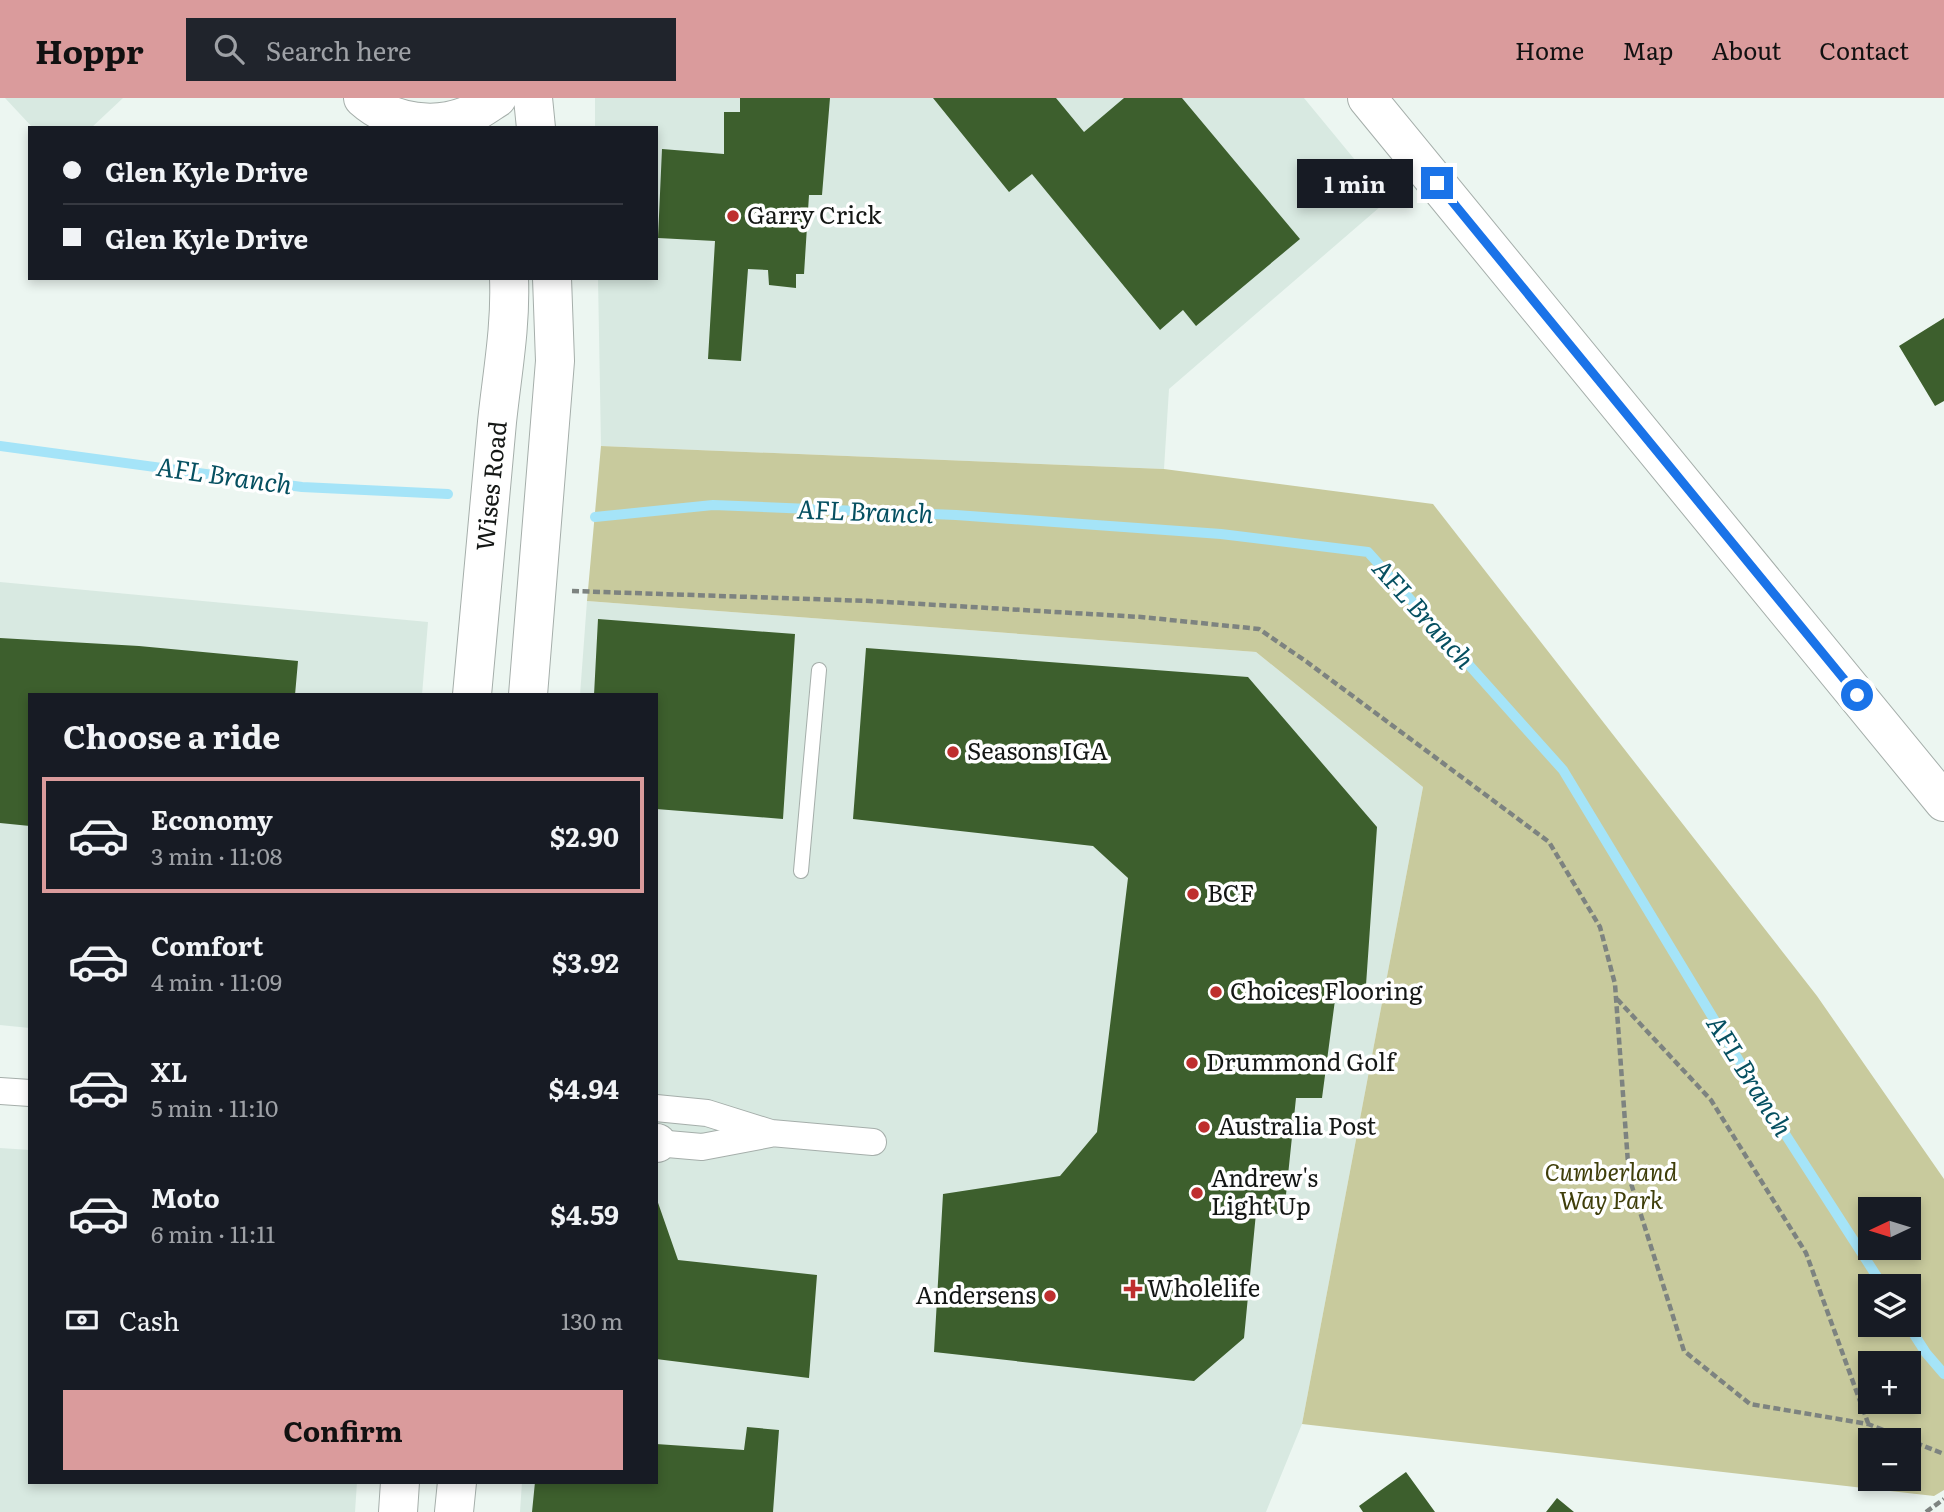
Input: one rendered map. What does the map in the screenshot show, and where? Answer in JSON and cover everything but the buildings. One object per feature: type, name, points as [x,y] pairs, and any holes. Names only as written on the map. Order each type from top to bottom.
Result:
[{"type":"main road","points":[[363,98],[373,107],[407,121],[432,126],[472,114],[497,98]]},
{"type":"main road","points":[[533,98],[536,126]]},
{"type":"main road","points":[[1367,98],[1944,802]]},
{"type":"main road","name":"Wises Road","points":[[472,693],[498,418],[507,355],[509,280]]},
{"type":"main road","points":[[528,693],[555,361],[552,280]]},
{"type":"main road","points":[[398,1512],[400,1484]]},
{"type":"main road","points":[[454,1512],[457,1484]]},
{"type":"street","points":[[0,1091],[28,1093]]},
{"type":"street","points":[[658,1134],[702,1147],[771,1133],[873,1142]]},
{"type":"lane","points":[[801,871],[819,670]]},
{"type":"path","points":[[567,591],[870,601],[1141,617],[1259,629],[1549,842],[1600,927],[1615,984],[1629,1177],[1684,1351],[1750,1404],[1868,1424],[1944,1454]]},
{"type":"path","points":[[1616,998],[1711,1100],[1806,1253],[1868,1424]]},
{"type":"path","points":[[1926,1512],[1944,1499]]},
{"type":"shaded area","points":[[5,98],[123,98],[93,126],[31,126]]},
{"type":"shaded area","points":[[595,98],[1304,98],[1388,200],[1169,389],[1164,469],[601,446],[598,280],[658,280],[658,126],[595,126]]},
{"type":"shaded area","points":[[0,582],[428,622],[422,693],[28,693],[28,1028],[0,1025]]},
{"type":"shaded area","points":[[587,601],[1256,652],[1423,787],[1302,1424],[1266,1512],[520,1512],[522,1484],[658,1484],[658,693],[580,693]]},
{"type":"shaded area","points":[[0,1148],[28,1150],[28,1484],[357,1484],[355,1512],[0,1512]]},
{"type":"green space","name":"Cumberland Way Park","points":[[601,446],[1164,469],[1433,504],[1817,996],[1944,1179],[1944,1490],[1934,1496],[1890,1491],[1921,1491],[1921,1428],[1858,1428],[1858,1487],[1302,1424],[1423,787],[1256,652],[587,601]]},
{"type":"waterway","name":"AFL Branch","points":[[0,446],[302,487],[448,494]]},
{"type":"waterway","name":"AFL Branch","points":[[595,517],[713,505],[956,515],[1221,534],[1368,552],[1563,770],[1758,1092],[1875,1274]]},
{"type":"waterway","name":"AFL Branch","points":[[1916,1337],[1944,1374]]},
{"type":"place","name":"Garry Crick","points":[[733,216]]},
{"type":"place","name":"Seasons IGA","points":[[953,752]]},
{"type":"place","name":"BCF","points":[[1193,894]]},
{"type":"place","name":"Choices Flooring","points":[[1216,992]]},
{"type":"place","name":"Drummond Golf","points":[[1192,1063]]},
{"type":"place","name":"Australia Post","points":[[1204,1127]]},
{"type":"place","name":"Andrew's Light Up","points":[[1197,1193]]},
{"type":"place","name":"Wholelife","points":[[1133,1289]]},
{"type":"place","name":"Andersens","points":[[1050,1296]]},
{"type":"route","points":[[1437,183],[1857,695]]}]
